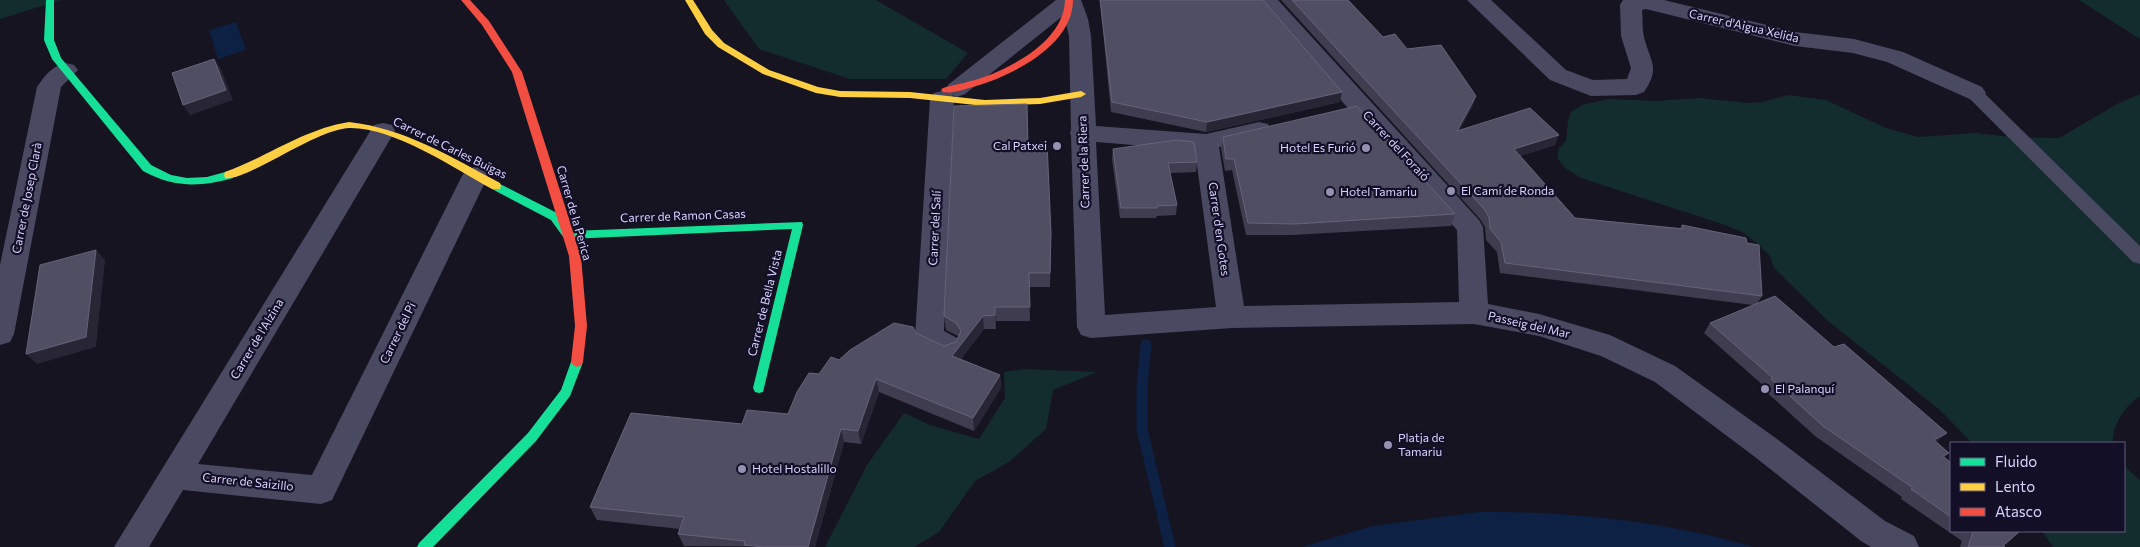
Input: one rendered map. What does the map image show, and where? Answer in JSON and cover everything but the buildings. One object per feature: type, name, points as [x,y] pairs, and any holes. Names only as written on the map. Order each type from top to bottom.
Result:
[{"type":"street","name":"Carrer de Carles Buïgas","points":[[50,0],[49,40],[57,59],[147,168],[163,178],[201,182],[226,176],[253,166],[325,129],[346,124],[370,126],[409,141],[555,217],[568,235]]},
{"type":"street","name":"Carrer de la Perica","points":[[424,547],[532,437],[566,392],[577,364],[581,326],[575,256],[518,72],[486,23],[465,0]]},
{"type":"street","points":[[689,0],[710,35],[725,48],[767,72],[830,93],[949,94],[1010,103],[1056,100],[1081,94]]},
{"type":"street","points":[[949,94],[1069,0]]},
{"type":"street","name":"Carrer de la Riera","points":[[1069,0],[1077,19],[1070,32],[1081,94],[1091,326]]},
{"type":"street","name":"Carrer del Foraió","points":[[1266,0],[1360,107],[1470,227],[1474,312]]},
{"type":"street","name":"Carrer d'Aigua Xelida","points":[[1478,0],[1558,76],[1591,88],[1636,87],[1643,68],[1632,36],[1631,5],[1647,2],[1688,14],[1795,39],[1854,46],[1895,57],[1974,93]]},
{"type":"street","points":[[910,95],[949,94],[1003,75],[1070,32]]},
{"type":"street","name":"Carrer de Josep Clarà","points":[[0,334],[49,87],[54,78],[66,70]]},
{"type":"street","name":"Carrer del Salí","points":[[946,346],[929,337],[949,94]]},
{"type":"street","points":[[1331,113],[1360,107]]},
{"type":"street","points":[[1082,132],[1206,142],[1283,124]]},
{"type":"street","name":"Carrer de l'Alzina","points":[[131,547],[384,130]]},
{"type":"street","name":"Carrer d'en Gotes","points":[[1206,142],[1232,317]]},
{"type":"street","name":"Carrer del Pi","points":[[322,490],[475,176]]},
{"type":"street","name":"Carrer de Ramon Casas","points":[[568,235],[798,225]]},
{"type":"street","name":"Carrer de Bella Vista","points":[[759,388],[798,225]]},
{"type":"street","name":"Passeig del Mar","points":[[1091,326],[1232,317],[1474,312],[1539,325],[1610,346],[1664,374],[1766,448],[1873,531],[1902,547]]},
{"type":"street","name":"Carrer de Saizillo","points":[[175,475],[322,490]]},
{"type":"lane","points":[[1028,32],[1047,27],[1070,32]]},
{"type":"lane","points":[[1974,93],[2054,175],[2140,257]]},
{"type":"green space","points":[[0,0],[61,0],[0,19]]},
{"type":"green space","points":[[724,0],[876,0],[968,53],[946,79],[850,79],[759,49]]},
{"type":"green space","points":[[2079,0],[2140,0],[2140,39]]},
{"type":"green space","points":[[2140,94],[2140,396],[2120,416],[2113,436],[2113,442],[1971,442],[1940,410],[1828,321],[1774,268],[1770,256],[1742,232],[1581,178],[1565,168],[1557,158],[1559,148],[1566,141],[1571,112],[1582,105],[1608,99],[1656,101],[1699,98],[1748,103],[1762,102],[1788,95],[1826,100],[1886,128],[1918,137],[1976,133],[2010,137],[2059,138],[2119,103]]},
{"type":"green space","points":[[1024,369],[1097,372],[1053,390],[1046,429],[1009,462],[975,481],[939,532],[914,547],[825,547],[867,465],[904,413],[930,425],[979,439],[1005,398],[1004,372]]},
{"type":"green space","points":[[2125,467],[2140,480],[2140,547],[2053,547],[2043,532],[2125,532]]},
{"type":"water","points":[[236,22],[246,50],[218,59],[209,30]]},
{"type":"water","points":[[1479,512],[1548,513],[1618,519],[1686,530],[1754,547],[1302,547],[1372,526]]},
{"type":"waterway","points":[[1146,345],[1142,386],[1142,429],[1170,547]]},
{"type":"traffic: fast","points":[[50,0],[49,40],[57,59],[147,168],[167,178],[187,182],[207,181],[229,175]]},
{"type":"traffic: fast","points":[[496,186],[555,217],[568,235],[798,225],[759,388]]},
{"type":"traffic: fast","points":[[424,547],[532,437],[566,392],[577,362]]},
{"type":"traffic: slow","points":[[689,0],[708,32],[721,45],[766,72],[816,90],[840,94],[910,95],[985,103],[1040,101],[1081,94]]},
{"type":"traffic: slow","points":[[229,175],[317,133],[330,128],[349,125],[370,127],[415,143],[496,186]]},
{"type":"traffic: jam","points":[[465,0],[486,23],[517,72],[575,256],[581,326],[577,362]]},
{"type":"traffic: jam","points":[[946,90],[989,79],[1027,59],[1062,27],[1067,18],[1069,0]]},
{"type":"place","name":"Cal Patxei","points":[[1057,146]]},
{"type":"place","name":"Hotel Es Furió","points":[[1366,148]]},
{"type":"place","name":"El Camí de Ronda","points":[[1451,191]]},
{"type":"place","name":"Hotel Tamariu","points":[[1330,192]]},
{"type":"place","name":"El Palanquí","points":[[1765,389]]},
{"type":"place","name":"Platja de Tamariu","points":[[1388,445]]},
{"type":"place","name":"Hotel Hostalillo","points":[[742,469]]}]
